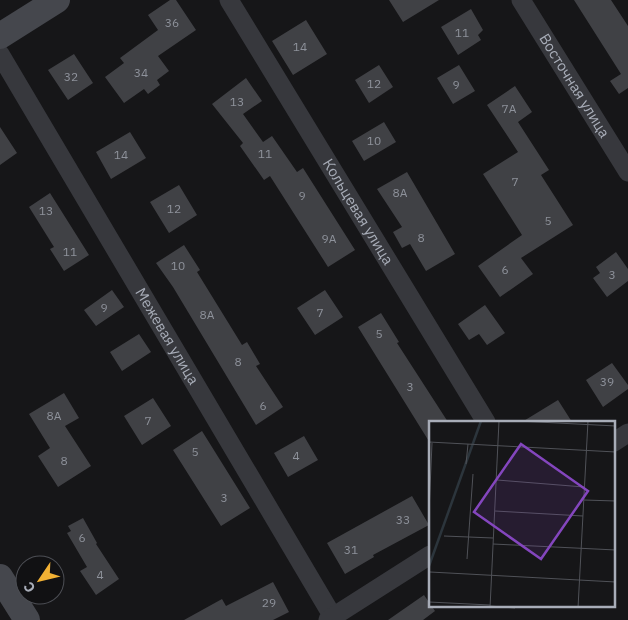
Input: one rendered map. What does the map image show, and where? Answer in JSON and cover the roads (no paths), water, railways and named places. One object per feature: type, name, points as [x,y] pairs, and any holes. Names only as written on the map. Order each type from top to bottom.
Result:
[{"type":"street","points":[[0,36],[57,0]]},
{"type":"street","name":"Кольцевая улица","points":[[229,0],[485,421]]},
{"type":"street","name":"Восточная улица","points":[[521,0],[628,172]]},
{"type":"street","name":"Межевая улица","points":[[0,54],[330,618]]},
{"type":"street","points":[[616,441],[628,433]]},
{"type":"street","points":[[330,618],[429,556]]},
{"type":"street","points":[[0,577],[27,620]]}]
